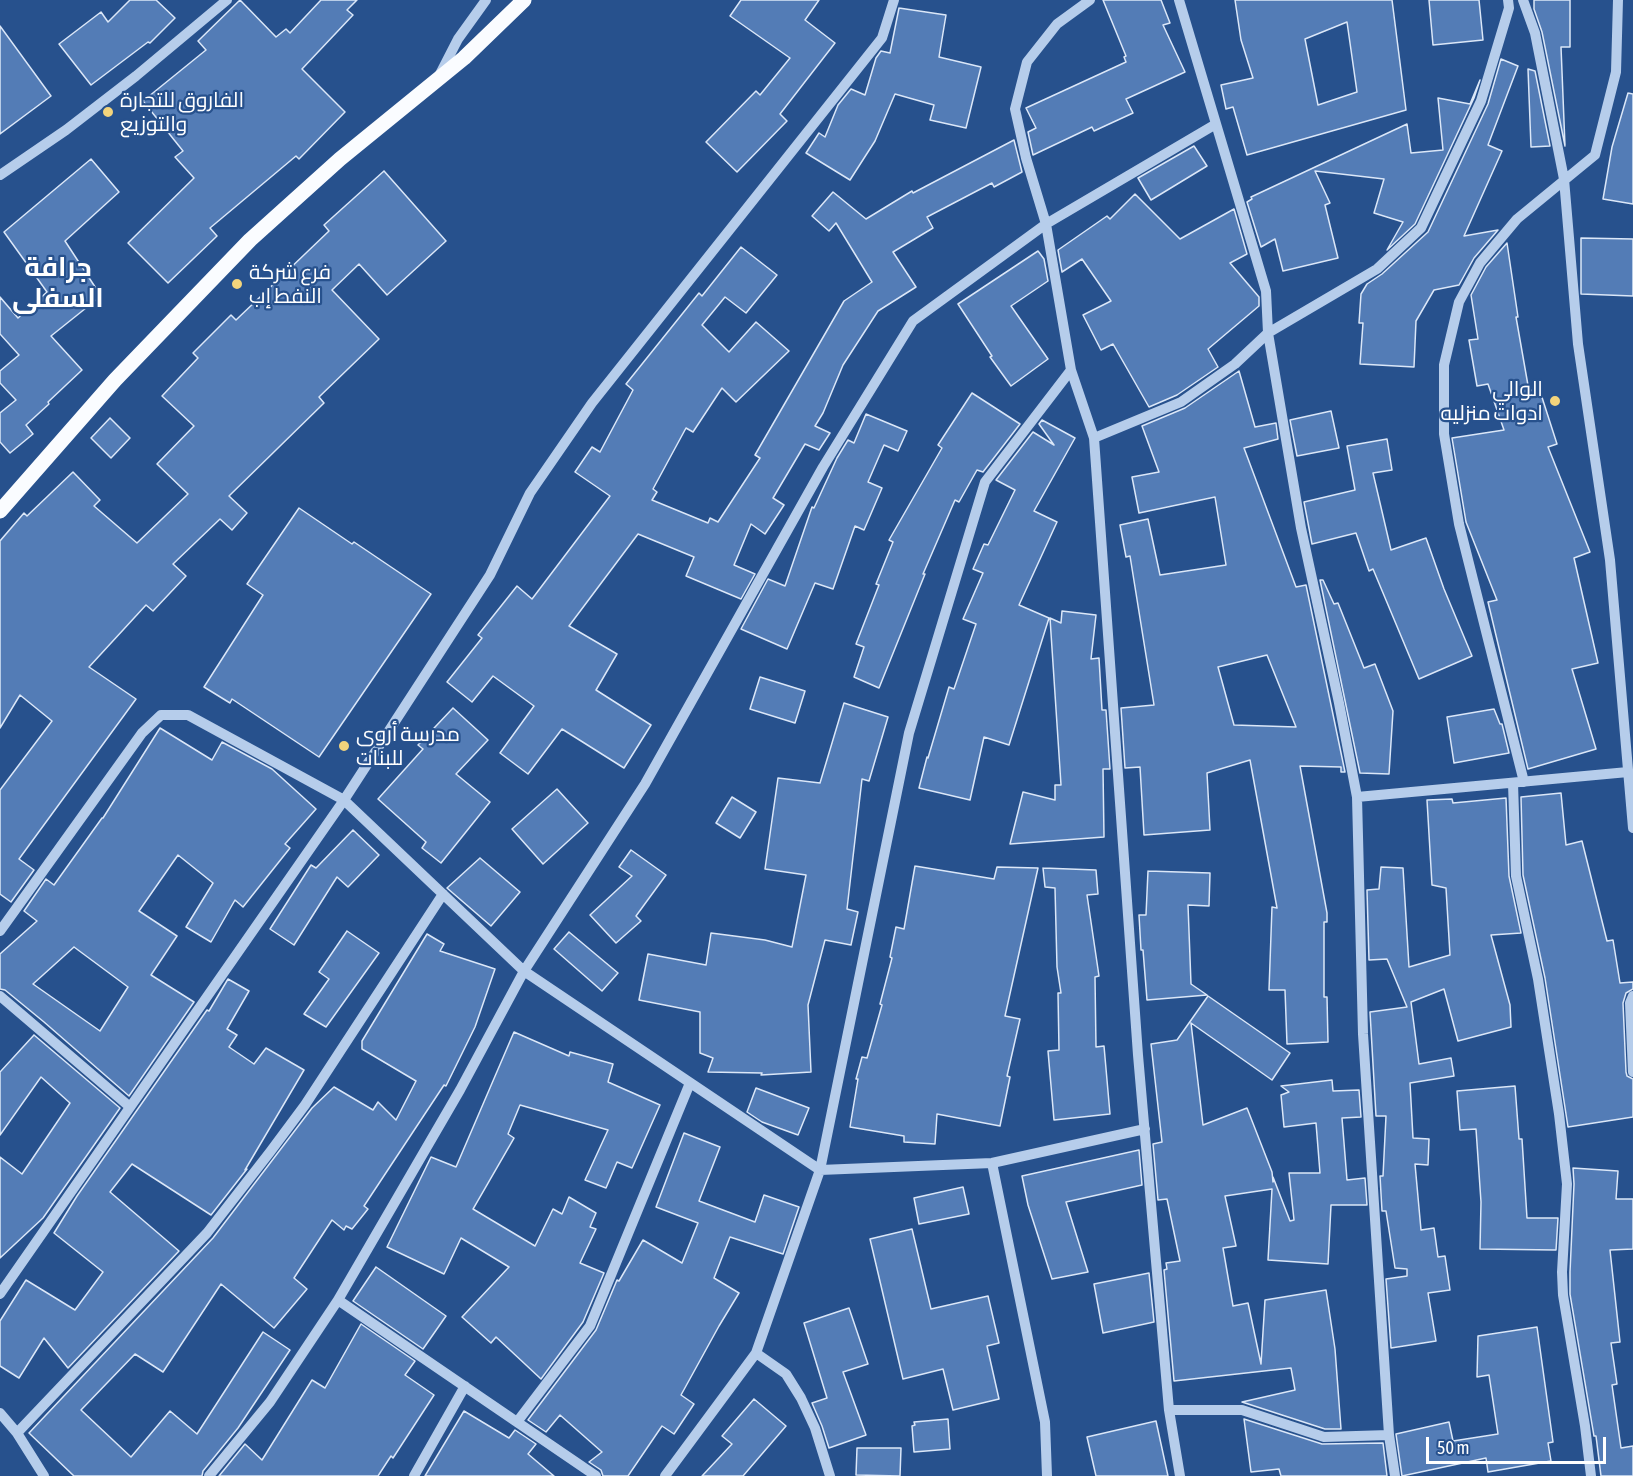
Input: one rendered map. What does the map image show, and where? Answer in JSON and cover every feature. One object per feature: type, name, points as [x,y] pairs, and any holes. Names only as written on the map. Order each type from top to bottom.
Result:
[{"type":"main road","points":[[0,511],[115,380],[250,240],[340,159],[434,84],[524,0]]},
{"type":"street","points":[[0,175],[66,130],[136,76],[227,0]]},
{"type":"street","points":[[434,84],[458,39],[486,0]]},
{"type":"street","points":[[0,1294],[344,800],[490,575],[536,484],[592,403],[882,38],[894,0]]},
{"type":"street","points":[[1090,0],[1057,24],[1027,62],[1015,109],[1026,158],[1046,224],[1071,370],[1094,438],[1145,1129],[1169,1410],[1180,1476]]},
{"type":"street","points":[[1179,0],[1266,291],[1268,333],[1301,528],[1357,797],[1363,1034],[1389,1435],[1395,1476]]},
{"type":"street","points":[[1094,438],[1181,402],[1235,364],[1268,333],[1377,269],[1420,228],[1481,101],[1509,8],[1508,0]]},
{"type":"street","points":[[1523,0],[1535,33],[1564,179],[1578,344],[1610,560],[1633,828]]},
{"type":"street","points":[[1591,1476],[1563,1296],[1562,1272],[1567,1184],[1560,1126],[1538,979],[1516,876],[1518,782],[1459,524],[1444,434],[1444,365],[1459,302],[1480,262],[1517,219],[1595,154],[1616,72],[1618,0]]},
{"type":"street","points":[[209,1476],[270,1402],[338,1300],[459,1090],[524,971],[645,784],[823,467],[912,321],[1046,224],[1216,124]]},
{"type":"street","points":[[666,1476],[756,1353],[820,1170],[909,733],[985,482],[1071,370]]},
{"type":"street","points":[[0,931],[142,733],[161,715],[188,715],[344,800],[524,971],[820,1170],[992,1163],[1145,1129]]},
{"type":"street","points":[[1357,797],[1628,772]]},
{"type":"street","points":[[17,1433],[207,1233],[305,1105],[443,894]]},
{"type":"street","points":[[0,996],[130,1107]]},
{"type":"street","points":[[1633,996],[1630,1003],[1633,1072]]},
{"type":"street","points":[[517,1422],[590,1326],[690,1083]]},
{"type":"street","points":[[992,1163],[1045,1422],[1047,1476]]},
{"type":"street","points":[[338,1300],[596,1476]]},
{"type":"street","points":[[756,1353],[786,1374],[801,1398],[815,1428],[830,1476]]},
{"type":"street","points":[[414,1476],[465,1386]]},
{"type":"street","points":[[1169,1410],[1242,1410],[1324,1437],[1389,1435]]},
{"type":"street","points":[[0,1413],[17,1433],[44,1476]]},
{"type":"building","points":[[130,0],[156,0],[175,18],[150,43],[148,42],[91,85],[59,44],[101,12],[108,22]]},
{"type":"building","points":[[240,0],[276,37],[286,29],[290,33],[321,0],[357,0],[347,10],[353,15],[302,69],[345,112],[299,159],[296,156],[210,228],[217,236],[168,283],[128,243],[194,178],[175,157],[183,151],[143,101],[206,50],[198,41]]},
{"type":"building","points":[[741,0],[819,0],[805,20],[835,43],[780,114],[787,121],[737,172],[706,142],[756,91],[760,95],[790,58],[730,16]]},
{"type":"building","points":[[1103,0],[1161,0],[1170,23],[1163,25],[1185,72],[1126,99],[1133,113],[1094,131],[1092,127],[1033,155],[1028,132],[1036,128],[1026,108],[1126,62],[1124,57],[1126,56]]},
{"type":"building","points":[[1235,0],[1392,0],[1406,110],[1247,155],[1233,107],[1226,109],[1221,85],[1253,78],[1241,40]],"holes":[[[1347,22],[1357,92],[1318,105],[1305,39]]]},
{"type":"building","points":[[1429,0],[1479,0],[1483,40],[1433,45]]},
{"type":"building","points":[[1534,0],[1570,0],[1570,47],[1561,47],[1565,146],[1542,32],[1534,9]]},
{"type":"building","points":[[899,8],[946,15],[939,57],[981,67],[966,128],[930,120],[934,105],[895,94],[875,141],[850,180],[806,153],[819,133],[825,137],[838,105],[851,89],[865,95],[876,58],[881,51],[890,53]]},
{"type":"building","points":[[0,26],[51,96],[0,134]]},
{"type":"building","points":[[1501,59],[1518,66],[1488,145],[1502,151],[1464,236],[1498,230],[1474,258],[1459,285],[1434,290],[1416,321],[1414,367],[1360,364],[1363,323],[1359,323],[1361,294],[1367,284],[1382,274],[1428,232],[1488,104]]},
{"type":"building","points":[[1528,69],[1535,71],[1550,146],[1531,147]]},
{"type":"building","points":[[1480,80],[1474,98],[1415,224],[1387,250],[1403,222],[1374,213],[1384,179],[1315,171],[1330,203],[1325,205],[1338,258],[1283,271],[1275,239],[1261,247],[1247,202],[1252,199],[1251,197],[1407,124],[1411,153],[1443,150],[1438,98],[1470,104]]},
{"type":"building","points":[[1628,93],[1633,94],[1633,204],[1603,199],[1612,147]]},
{"type":"building","points":[[1014,140],[1022,172],[994,187],[992,183],[927,217],[933,228],[893,252],[916,287],[878,311],[843,365],[823,413],[815,426],[830,433],[819,450],[805,444],[773,498],[784,505],[765,534],[751,524],[734,565],[755,574],[741,599],[686,576],[694,557],[638,534],[569,626],[617,654],[596,690],[651,725],[624,768],[562,729],[528,774],[500,753],[534,706],[493,676],[472,702],[447,682],[482,638],[478,635],[517,586],[532,599],[610,496],[575,472],[592,447],[600,452],[633,390],[626,384],[699,293],[702,296],[741,247],[777,275],[746,313],[725,297],[702,325],[729,352],[756,322],[789,351],[736,402],[722,388],[693,432],[686,428],[653,489],[657,492],[652,500],[708,523],[710,518],[718,522],[760,458],[755,455],[844,301],[872,282],[836,223],[829,231],[812,216],[833,192],[866,219],[912,191],[913,193]]},
{"type":"building","points":[[1194,146],[1207,166],[1151,200],[1138,178]]},
{"type":"building","points":[[91,159],[119,192],[65,241],[101,296],[51,336],[82,370],[26,425],[33,434],[10,453],[0,442],[0,413],[16,400],[0,383],[0,371],[19,355],[0,334],[0,297],[18,318],[47,292],[4,232]]},
{"type":"building","points":[[384,171],[446,241],[387,295],[359,264],[332,290],[379,339],[319,397],[324,403],[229,496],[247,513],[232,530],[220,519],[173,564],[186,576],[153,611],[146,605],[89,667],[136,699],[19,859],[34,870],[11,902],[0,894],[0,790],[52,721],[20,695],[0,728],[0,541],[24,513],[27,516],[73,472],[100,500],[94,506],[137,543],[188,494],[157,464],[194,426],[162,396],[198,358],[193,353],[231,315],[236,320],[329,231],[324,225]]},
{"type":"building","points":[[1135,194],[1180,239],[1234,209],[1247,254],[1230,263],[1259,297],[1259,306],[1208,349],[1218,367],[1177,395],[1149,407],[1113,344],[1101,350],[1083,315],[1111,301],[1082,259],[1062,272],[1058,250],[1107,216],[1110,219]]},
{"type":"building","points":[[1581,238],[1633,239],[1633,296],[1581,294]]},
{"type":"building","points":[[1507,243],[1518,317],[1516,317],[1529,391],[1539,388],[1557,444],[1548,447],[1590,552],[1574,558],[1598,663],[1572,669],[1596,749],[1528,769],[1488,602],[1497,600],[1466,522],[1452,438],[1504,430],[1488,384],[1477,386],[1469,340],[1478,339],[1471,295],[1486,267]]},
{"type":"building","points":[[1038,251],[1044,259],[1048,281],[1011,306],[1048,359],[1011,386],[990,357],[992,356],[958,304]]},
{"type":"building","points":[[1239,371],[1255,427],[1276,423],[1278,439],[1244,448],[1296,587],[1306,585],[1345,772],[1341,772],[1341,767],[1300,766],[1327,913],[1327,922],[1324,922],[1324,997],[1327,997],[1328,1042],[1287,1044],[1285,990],[1269,990],[1272,907],[1277,908],[1250,760],[1207,773],[1210,830],[1144,835],[1140,767],[1125,768],[1121,708],[1154,705],[1130,556],[1126,557],[1120,525],[1148,519],[1160,575],[1226,565],[1215,497],[1139,513],[1132,477],[1159,472],[1142,426],[1185,408]],"holes":[[[1267,655],[1296,727],[1234,725],[1218,667]]]},
{"type":"building","points":[[972,393],[1020,424],[983,472],[977,470],[959,502],[955,500],[923,574],[925,574],[879,688],[854,677],[864,647],[856,644],[893,542],[889,540],[942,448],[938,445]]},
{"type":"building","points":[[1331,411],[1339,448],[1297,456],[1290,420]]},
{"type":"building","points":[[866,414],[907,431],[898,451],[884,445],[868,482],[882,488],[864,530],[855,526],[833,589],[815,583],[787,649],[741,629],[768,579],[785,586],[812,507],[814,508],[848,440],[854,443]]},
{"type":"building","points":[[110,418],[130,438],[111,458],[91,438]]},
{"type":"building","points":[[1042,420],[1075,438],[1034,511],[1057,522],[1019,605],[1049,618],[1009,745],[984,737],[970,800],[919,788],[949,687],[954,689],[976,624],[963,619],[983,573],[973,569],[984,544],[988,545],[1015,490],[996,480],[1033,432],[1054,445],[1039,424]]},
{"type":"building","points":[[1387,439],[1392,470],[1373,473],[1391,550],[1426,538],[1472,656],[1419,679],[1373,569],[1369,571],[1356,533],[1312,544],[1304,502],[1355,490],[1347,446]]},
{"type":"building","points":[[299,508],[431,594],[319,757],[232,699],[230,703],[204,687],[263,595],[247,584]]},
{"type":"building","points":[[1320,580],[1323,580],[1334,604],[1338,603],[1364,668],[1375,664],[1393,711],[1389,774],[1360,773]]},
{"type":"building","points":[[1062,611],[1096,615],[1091,659],[1099,658],[1102,710],[1106,710],[1110,769],[1103,769],[1104,837],[1010,844],[1023,792],[1055,800],[1055,785],[1061,785],[1050,618],[1061,623]]},
{"type":"building","points":[[760,677],[805,691],[795,723],[750,709]]},
{"type":"building","points":[[844,703],[888,717],[869,781],[862,779],[847,909],[858,912],[851,945],[825,940],[808,1005],[811,1072],[761,1075],[762,1073],[708,1072],[713,1058],[700,1053],[700,1012],[639,1000],[648,954],[706,965],[711,933],[765,940],[792,947],[806,875],[765,869],[778,778],[820,783]]},
{"type":"building","points":[[453,708],[488,740],[456,774],[490,802],[441,863],[422,848],[426,842],[378,799],[423,749],[418,745]]},
{"type":"building","points":[[1494,709],[1502,724],[1509,753],[1454,763],[1447,717]]},
{"type":"building","points":[[160,728],[212,760],[222,742],[272,769],[316,809],[285,844],[290,848],[243,907],[235,900],[211,942],[186,927],[213,883],[178,855],[139,911],[177,936],[151,975],[194,1002],[129,1096],[44,1022],[5,990],[0,989],[0,954],[37,921],[24,911],[46,879],[54,885],[103,818]],"holes":[[[74,947],[128,987],[100,1031],[33,984]]]},
{"type":"building","points":[[557,789],[588,823],[543,864],[512,829]]},
{"type":"building","points":[[1561,793],[1566,845],[1582,841],[1607,941],[1613,940],[1620,983],[1633,982],[1633,989],[1626,993],[1623,1003],[1626,1072],[1627,1076],[1633,1079],[1633,1117],[1568,1127],[1545,978],[1523,875],[1521,797]]},
{"type":"building","points":[[732,797],[756,812],[740,838],[716,823]]},
{"type":"building","points":[[1506,798],[1509,876],[1521,933],[1491,935],[1510,1005],[1511,1027],[1458,1041],[1444,989],[1411,1002],[1419,1064],[1451,1058],[1454,1076],[1410,1083],[1413,1138],[1429,1139],[1428,1165],[1415,1164],[1421,1230],[1434,1228],[1438,1257],[1445,1256],[1450,1290],[1428,1293],[1436,1341],[1391,1348],[1386,1279],[1407,1276],[1407,1269],[1395,1268],[1386,1211],[1382,1211],[1380,1176],[1383,1176],[1386,1116],[1376,1116],[1370,1012],[1407,1007],[1387,959],[1369,960],[1367,890],[1379,889],[1381,867],[1403,868],[1409,967],[1450,955],[1446,888],[1432,885],[1427,800],[1452,799],[1453,803]]},
{"type":"building","points":[[353,830],[379,855],[348,887],[337,877],[294,945],[270,929],[311,865],[316,868]]},
{"type":"building","points":[[631,850],[666,875],[636,916],[641,921],[616,943],[590,915],[632,876],[619,867]]},
{"type":"building","points":[[480,858],[520,892],[491,926],[447,888]]},
{"type":"building","points":[[915,866],[994,879],[997,867],[1038,868],[1005,1016],[1020,1019],[1007,1076],[1010,1077],[1000,1126],[937,1114],[935,1144],[904,1142],[904,1136],[850,1127],[858,1079],[856,1079],[862,1057],[867,1058],[882,1005],[880,1004],[892,958],[890,957],[896,927],[904,929]]},
{"type":"building","points":[[1043,868],[1096,870],[1098,894],[1087,895],[1099,976],[1095,977],[1096,1047],[1104,1046],[1110,1114],[1054,1120],[1048,1051],[1059,1050],[1058,993],[1061,993],[1057,967],[1055,888],[1045,887]]},
{"type":"building","points":[[1148,871],[1210,873],[1209,906],[1188,905],[1191,984],[1207,995],[1147,1000],[1139,915],[1146,915]]},
{"type":"building","points":[[347,931],[379,953],[326,1027],[304,1014],[329,979],[319,972]]},
{"type":"building","points":[[569,932],[618,973],[602,991],[554,949]]},
{"type":"building","points":[[427,934],[444,944],[440,951],[495,969],[475,1027],[446,1086],[444,1085],[364,1206],[368,1209],[352,1229],[346,1226],[344,1230],[332,1220],[294,1278],[307,1289],[274,1328],[221,1284],[163,1372],[135,1354],[81,1410],[131,1457],[170,1411],[197,1434],[263,1332],[290,1350],[238,1428],[203,1471],[202,1476],[74,1476],[29,1433],[213,1238],[312,1108],[334,1087],[373,1110],[378,1102],[396,1120],[416,1081],[362,1049],[362,1041]]},
{"type":"building","points":[[228,979],[249,991],[227,1029],[237,1035],[229,1047],[254,1064],[266,1048],[304,1070],[245,1170],[247,1169],[211,1215],[132,1164],[110,1192],[179,1251],[68,1368],[44,1338],[19,1378],[0,1366],[0,1321],[26,1280],[75,1310],[103,1272],[54,1233],[77,1196],[207,1010],[209,1011]]},
{"type":"building","points":[[1208,996],[1290,1053],[1272,1080],[1191,1023],[1203,1125],[1247,1108],[1272,1172],[1273,1182],[1273,1177],[1290,1221],[1294,1220],[1289,1173],[1320,1173],[1316,1123],[1284,1127],[1281,1095],[1289,1092],[1281,1086],[1332,1080],[1333,1091],[1359,1090],[1361,1117],[1342,1118],[1347,1180],[1365,1178],[1367,1205],[1331,1205],[1328,1264],[1268,1260],[1272,1189],[1225,1196],[1236,1246],[1223,1248],[1233,1306],[1248,1303],[1261,1364],[1265,1300],[1326,1290],[1335,1349],[1341,1429],[1325,1429],[1242,1402],[1295,1390],[1291,1368],[1174,1381],[1164,1270],[1167,1269],[1166,1263],[1180,1261],[1167,1199],[1158,1200],[1153,1144],[1162,1142],[1151,1044],[1177,1040]]},
{"type":"building","points":[[514,1032],[569,1056],[570,1052],[613,1064],[608,1082],[660,1105],[632,1168],[617,1162],[606,1188],[585,1180],[608,1130],[520,1105],[508,1134],[514,1138],[473,1209],[535,1246],[553,1209],[562,1214],[569,1197],[596,1213],[590,1227],[596,1229],[580,1263],[604,1273],[583,1322],[541,1379],[496,1337],[491,1343],[462,1317],[509,1267],[461,1238],[444,1274],[387,1247],[431,1157],[456,1167]]},
{"type":"building","points":[[34,1035],[120,1108],[43,1218],[0,1258],[0,1157],[22,1174],[70,1103],[41,1077],[0,1135],[0,1072]]},
{"type":"building","points":[[1515,1086],[1519,1139],[1522,1139],[1527,1218],[1558,1218],[1556,1250],[1480,1249],[1481,1202],[1476,1129],[1460,1130],[1457,1091]]},
{"type":"building","points":[[756,1088],[809,1108],[798,1135],[762,1122],[747,1112]]},
{"type":"building","points":[[684,1133],[720,1147],[699,1201],[755,1222],[764,1195],[799,1207],[783,1254],[730,1237],[714,1278],[739,1293],[681,1395],[694,1404],[674,1434],[662,1426],[628,1476],[603,1476],[601,1470],[589,1462],[602,1452],[560,1415],[546,1432],[528,1420],[596,1330],[617,1280],[619,1281],[643,1240],[682,1263],[698,1223],[656,1207]]},
{"type":"building","points":[[1139,1150],[1142,1185],[1066,1202],[1088,1272],[1052,1279],[1028,1205],[1022,1176]]},
{"type":"building","points":[[1573,1168],[1618,1171],[1616,1199],[1633,1199],[1633,1249],[1610,1250],[1620,1342],[1611,1343],[1617,1384],[1612,1385],[1621,1448],[1633,1446],[1633,1476],[1601,1476],[1570,1294]]},
{"type":"building","points":[[963,1187],[969,1214],[919,1224],[914,1198]]},
{"type":"building","points":[[912,1229],[931,1309],[988,1296],[999,1343],[987,1346],[999,1399],[953,1410],[943,1369],[903,1379],[870,1239]]},
{"type":"building","points":[[376,1267],[446,1316],[423,1349],[353,1301]]},
{"type":"building","points":[[1149,1273],[1154,1322],[1103,1333],[1094,1284]]},
{"type":"building","points":[[849,1308],[868,1364],[843,1372],[866,1435],[829,1448],[812,1403],[827,1398],[804,1323]]},
{"type":"building","points":[[361,1324],[415,1361],[405,1375],[434,1395],[393,1458],[391,1456],[378,1476],[219,1476],[245,1444],[262,1460],[312,1380],[325,1388]]},
{"type":"building","points":[[1537,1327],[1553,1442],[1548,1443],[1551,1461],[1488,1472],[1486,1458],[1402,1476],[1396,1434],[1449,1422],[1453,1441],[1498,1434],[1489,1375],[1477,1377],[1478,1336]]},
{"type":"building","points":[[754,1399],[786,1426],[743,1476],[702,1476],[732,1444],[722,1436]]},
{"type":"building","points":[[464,1411],[509,1438],[515,1430],[536,1444],[528,1454],[554,1476],[425,1476]]},
{"type":"building","points":[[948,1419],[950,1449],[914,1452],[912,1426],[915,1425],[914,1422]]},
{"type":"building","points":[[1244,1419],[1322,1444],[1383,1443],[1387,1476],[1281,1476],[1279,1469],[1251,1472]]},
{"type":"building","points":[[1156,1421],[1168,1476],[1096,1476],[1087,1437]]},
{"type":"building","points":[[857,1448],[901,1448],[900,1476],[856,1475]]},
{"type":"place","name":"الفاروق للتجارة والتوزيع","points":[[108,112]]},
{"type":"place","name":"فرع شركة النفط إب","points":[[237,284]]},
{"type":"place","name":"الوالي ادوات منزليه","points":[[1555,401]]},
{"type":"place","name":"مدرسة أروى للبنات","points":[[344,746]]},
{"type":"district","name":"جرافة السفلى","points":[[58,282]]}]
